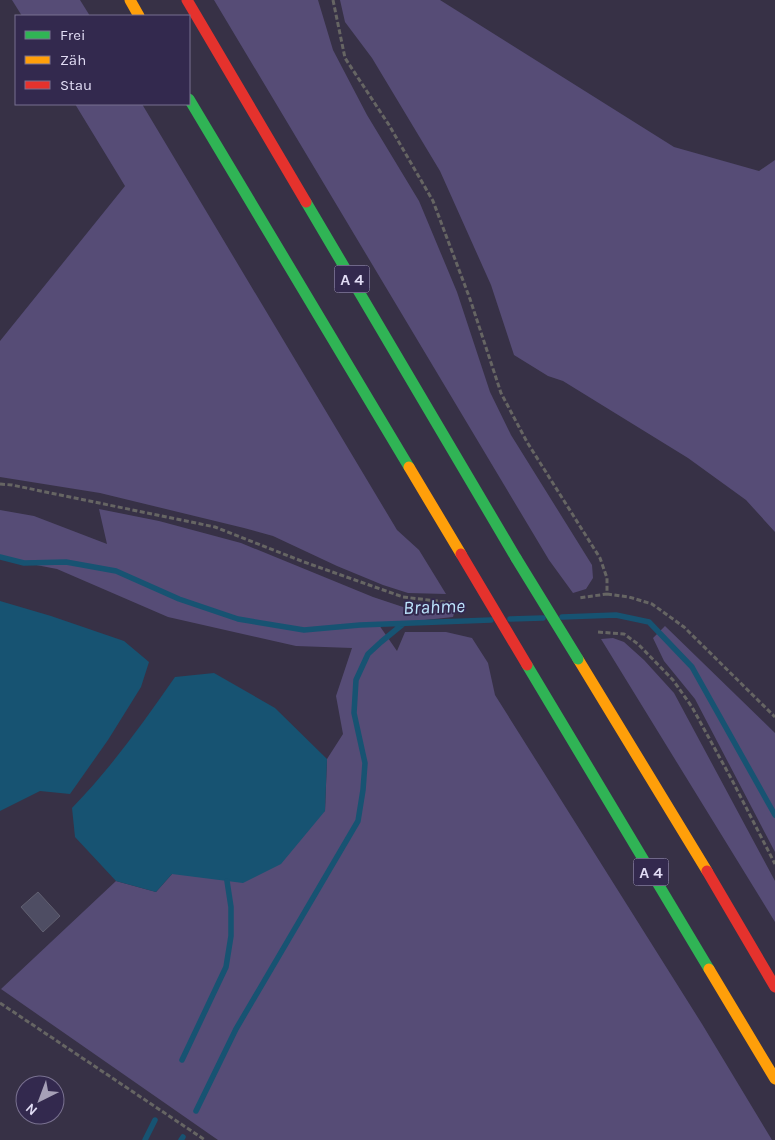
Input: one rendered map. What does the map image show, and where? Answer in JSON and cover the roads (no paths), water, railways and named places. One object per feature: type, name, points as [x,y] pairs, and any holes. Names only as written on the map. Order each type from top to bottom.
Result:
[{"type":"highway","points":[[130,0],[138,15]]},
{"type":"highway","name":"A 4","points":[[187,0],[516,558],[721,893],[775,988]]},
{"type":"highway","name":"A 4","points":[[190,101],[775,1080]]},
{"type":"water","points":[[0,601],[124,641],[149,662],[141,687],[108,740],[70,794],[40,791],[0,811]]},
{"type":"water","points":[[214,673],[275,708],[327,759],[325,811],[281,864],[243,883],[172,874],[156,892],[116,881],[75,837],[72,808],[139,728],[175,677]]},
{"type":"waterway","name":"Brahme","points":[[0,557],[24,563],[66,562],[116,571],[179,599],[238,619],[304,630],[360,625],[491,620]]},
{"type":"waterway","name":"Brahme","points":[[562,617],[616,615],[649,622],[692,667],[775,815]]},
{"type":"waterway","name":"Brahme","points":[[510,619],[543,618]]},
{"type":"waterway","points":[[196,1111],[236,1029],[358,821],[365,763],[354,713],[356,680],[368,654],[403,624]]},
{"type":"waterway","points":[[182,1060],[226,967],[231,936],[231,907],[227,881]]},
{"type":"waterway","points":[[145,1140],[155,1120]]}]
